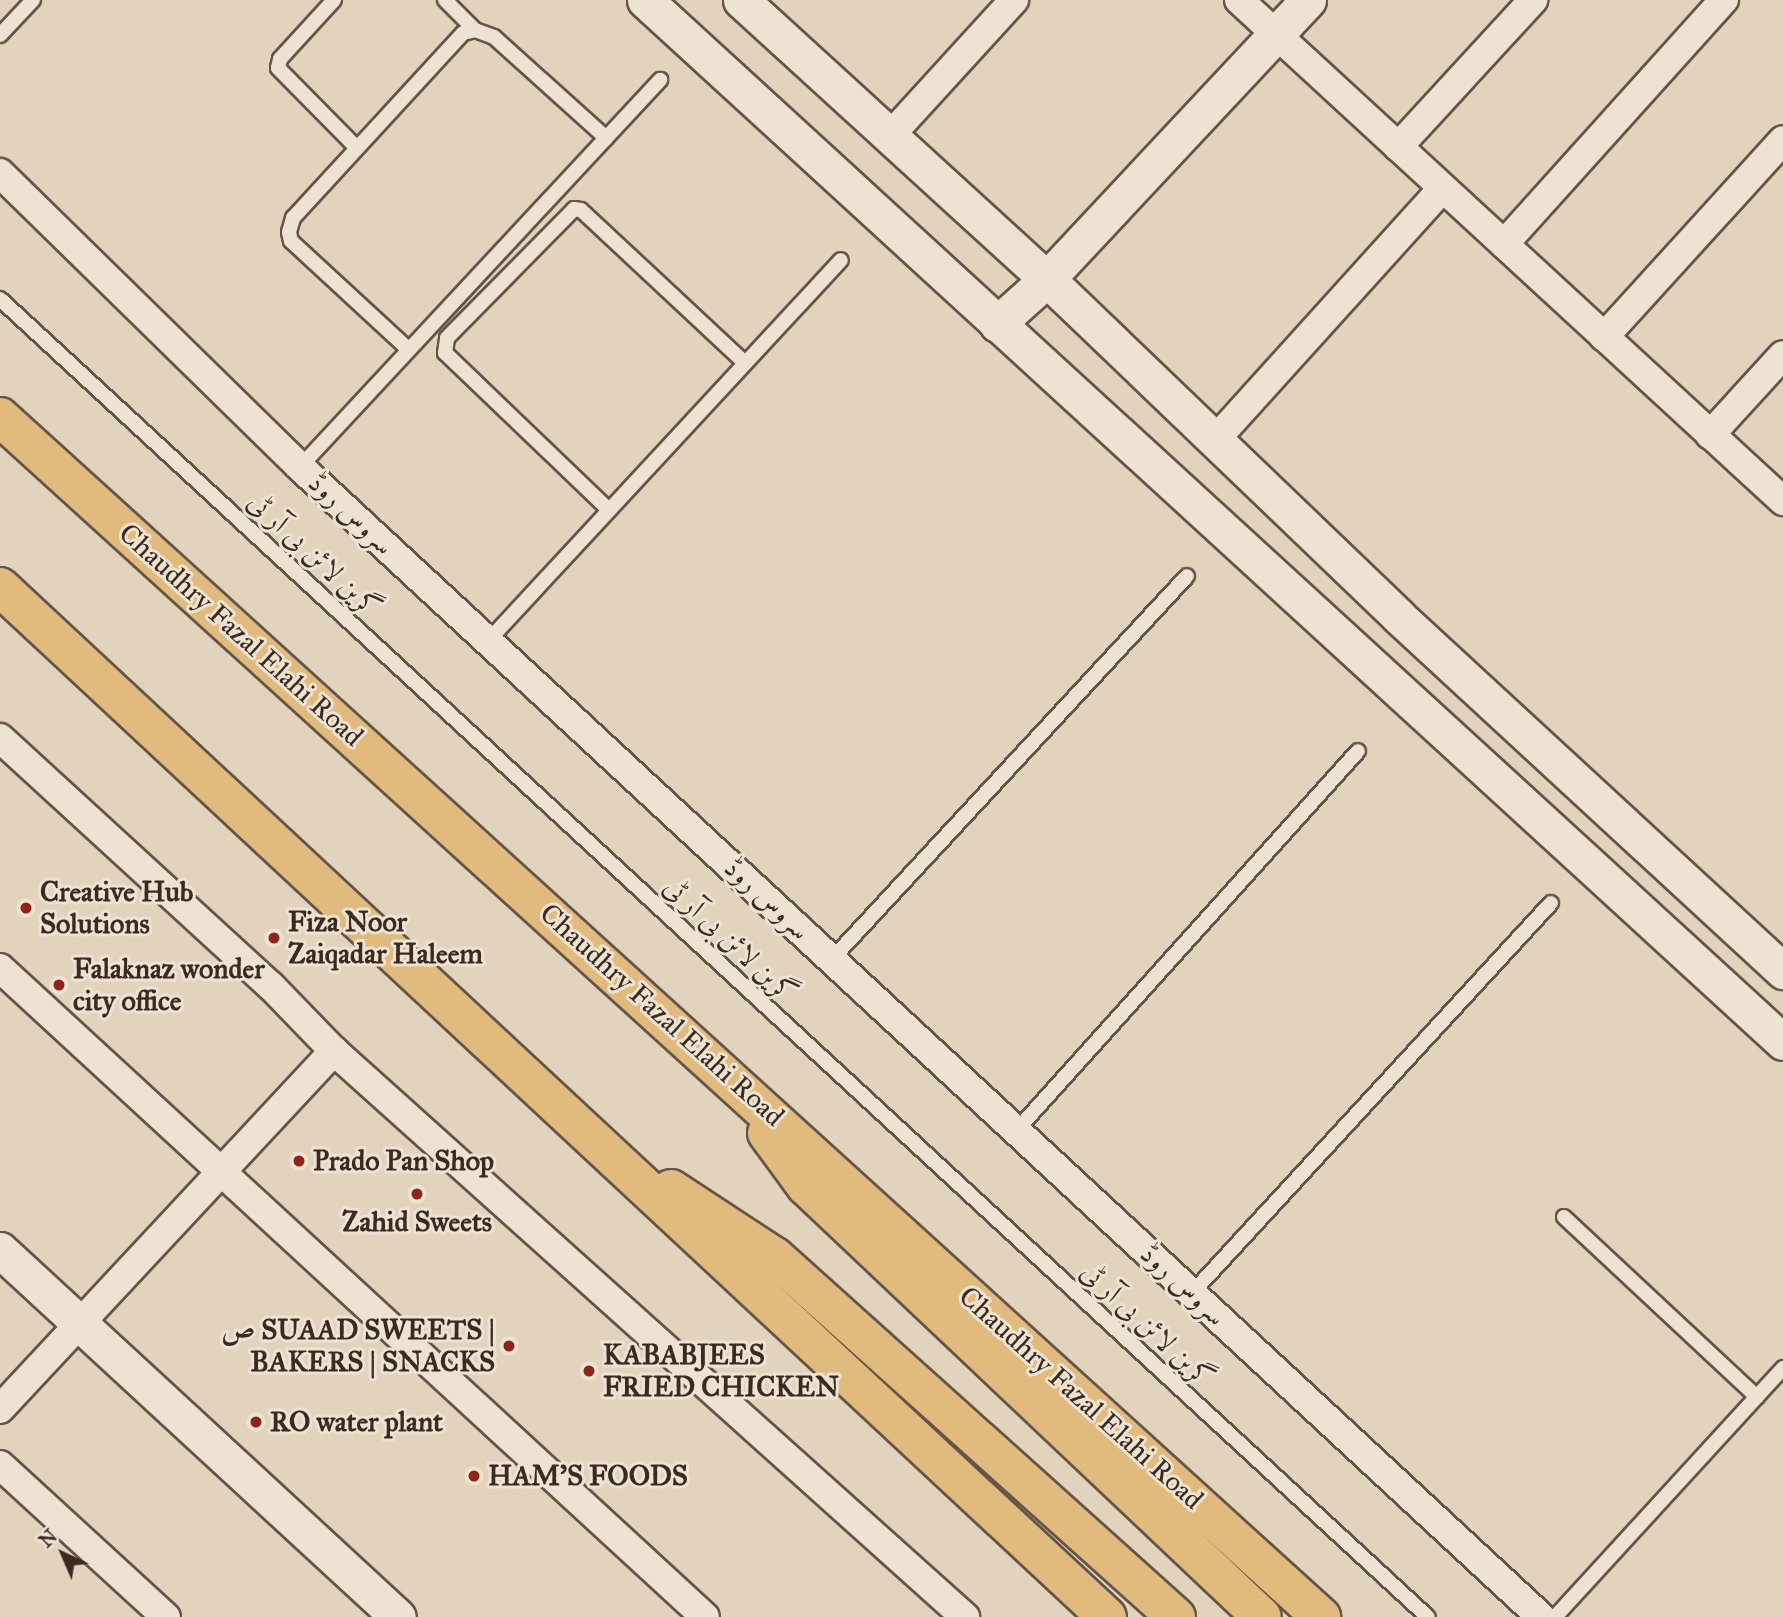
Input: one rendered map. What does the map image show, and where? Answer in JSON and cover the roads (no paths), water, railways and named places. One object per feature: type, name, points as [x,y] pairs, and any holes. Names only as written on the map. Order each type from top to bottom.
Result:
[{"type":"main road","name":"Chaudhry Fazal Elahi Road","points":[[0,417],[716,1064],[1321,1617]]},
{"type":"main road","points":[[0,587],[1107,1617]]},
{"type":"main road","points":[[716,1064],[806,1186],[1262,1617]]},
{"type":"main road","points":[[584,1133],[775,1257],[1176,1617]]},
{"type":"street","points":[[645,0],[1783,1042]]},
{"type":"street","points":[[741,0],[888,138],[1047,279],[1398,616],[1783,971]]},
{"type":"street","points":[[888,138],[1014,0]]},
{"type":"street","points":[[1239,0],[1783,501]]},
{"type":"street","points":[[997,324],[1047,279],[1308,0]]},
{"type":"street","points":[[1398,147],[1533,0]]},
{"type":"street","points":[[1504,244],[1724,0]]},
{"type":"street","points":[[1604,337],[1783,140]]},
{"type":"street","name":"سروس روڈ","points":[[0,173],[300,467],[1541,1617]]},
{"type":"street","points":[[1216,439],[1443,188]]},
{"type":"street","points":[[1710,435],[1783,355]]},
{"type":"street","points":[[0,738],[271,986],[334,1051],[965,1617]]},
{"type":"street","points":[[0,968],[705,1617]]},
{"type":"street","points":[[0,1409],[334,1051]]},
{"type":"street","points":[[0,1250],[398,1617]]},
{"type":"street","points":[[0,1465],[166,1617]]},
{"type":"lane","points":[[0,35],[33,0]]},
{"type":"lane","points":[[334,0],[280,59],[278,68],[357,148]]},
{"type":"lane","points":[[445,0],[475,30],[494,37],[606,138]]},
{"type":"lane","points":[[407,348],[291,241],[293,218],[463,33],[475,30]]},
{"type":"lane","points":[[300,467],[407,348],[660,80]]},
{"type":"lane","points":[[609,510],[445,352],[446,338],[574,209],[581,209],[745,363]]},
{"type":"lane","points":[[488,641],[841,260]]},
{"type":"lane","name":"گرین لائن بی آر ٹی","points":[[0,299],[1428,1617]]},
{"type":"lane","points":[[832,959],[1187,576]]},
{"type":"lane","points":[[1016,1130],[1358,751]]},
{"type":"lane","points":[[1192,1293],[1551,903]]},
{"type":"lane","points":[[1564,1217],[1757,1397]]},
{"type":"lane","points":[[1555,1617],[1783,1368]]},
{"type":"place","name":"Creative Hub Solutions","points":[[26,908]]},
{"type":"place","name":"Fiza Noor Zaiqadar Haleem","points":[[274,938]]},
{"type":"place","name":"Falaknaz wonder city office","points":[[59,985]]},
{"type":"place","name":"Prado Pan Shop","points":[[299,1161]]},
{"type":"place","name":"Zahid Sweets","points":[[417,1194]]},
{"type":"place","name":"ص SUAAD SWEETS | BAKERS | SNACKS","points":[[509,1346]]},
{"type":"place","name":"KABABJEES FRIED CHICKEN","points":[[589,1371]]},
{"type":"place","name":"RO water plant","points":[[256,1422]]},
{"type":"place","name":"HAM'S FOODS","points":[[474,1476]]}]
